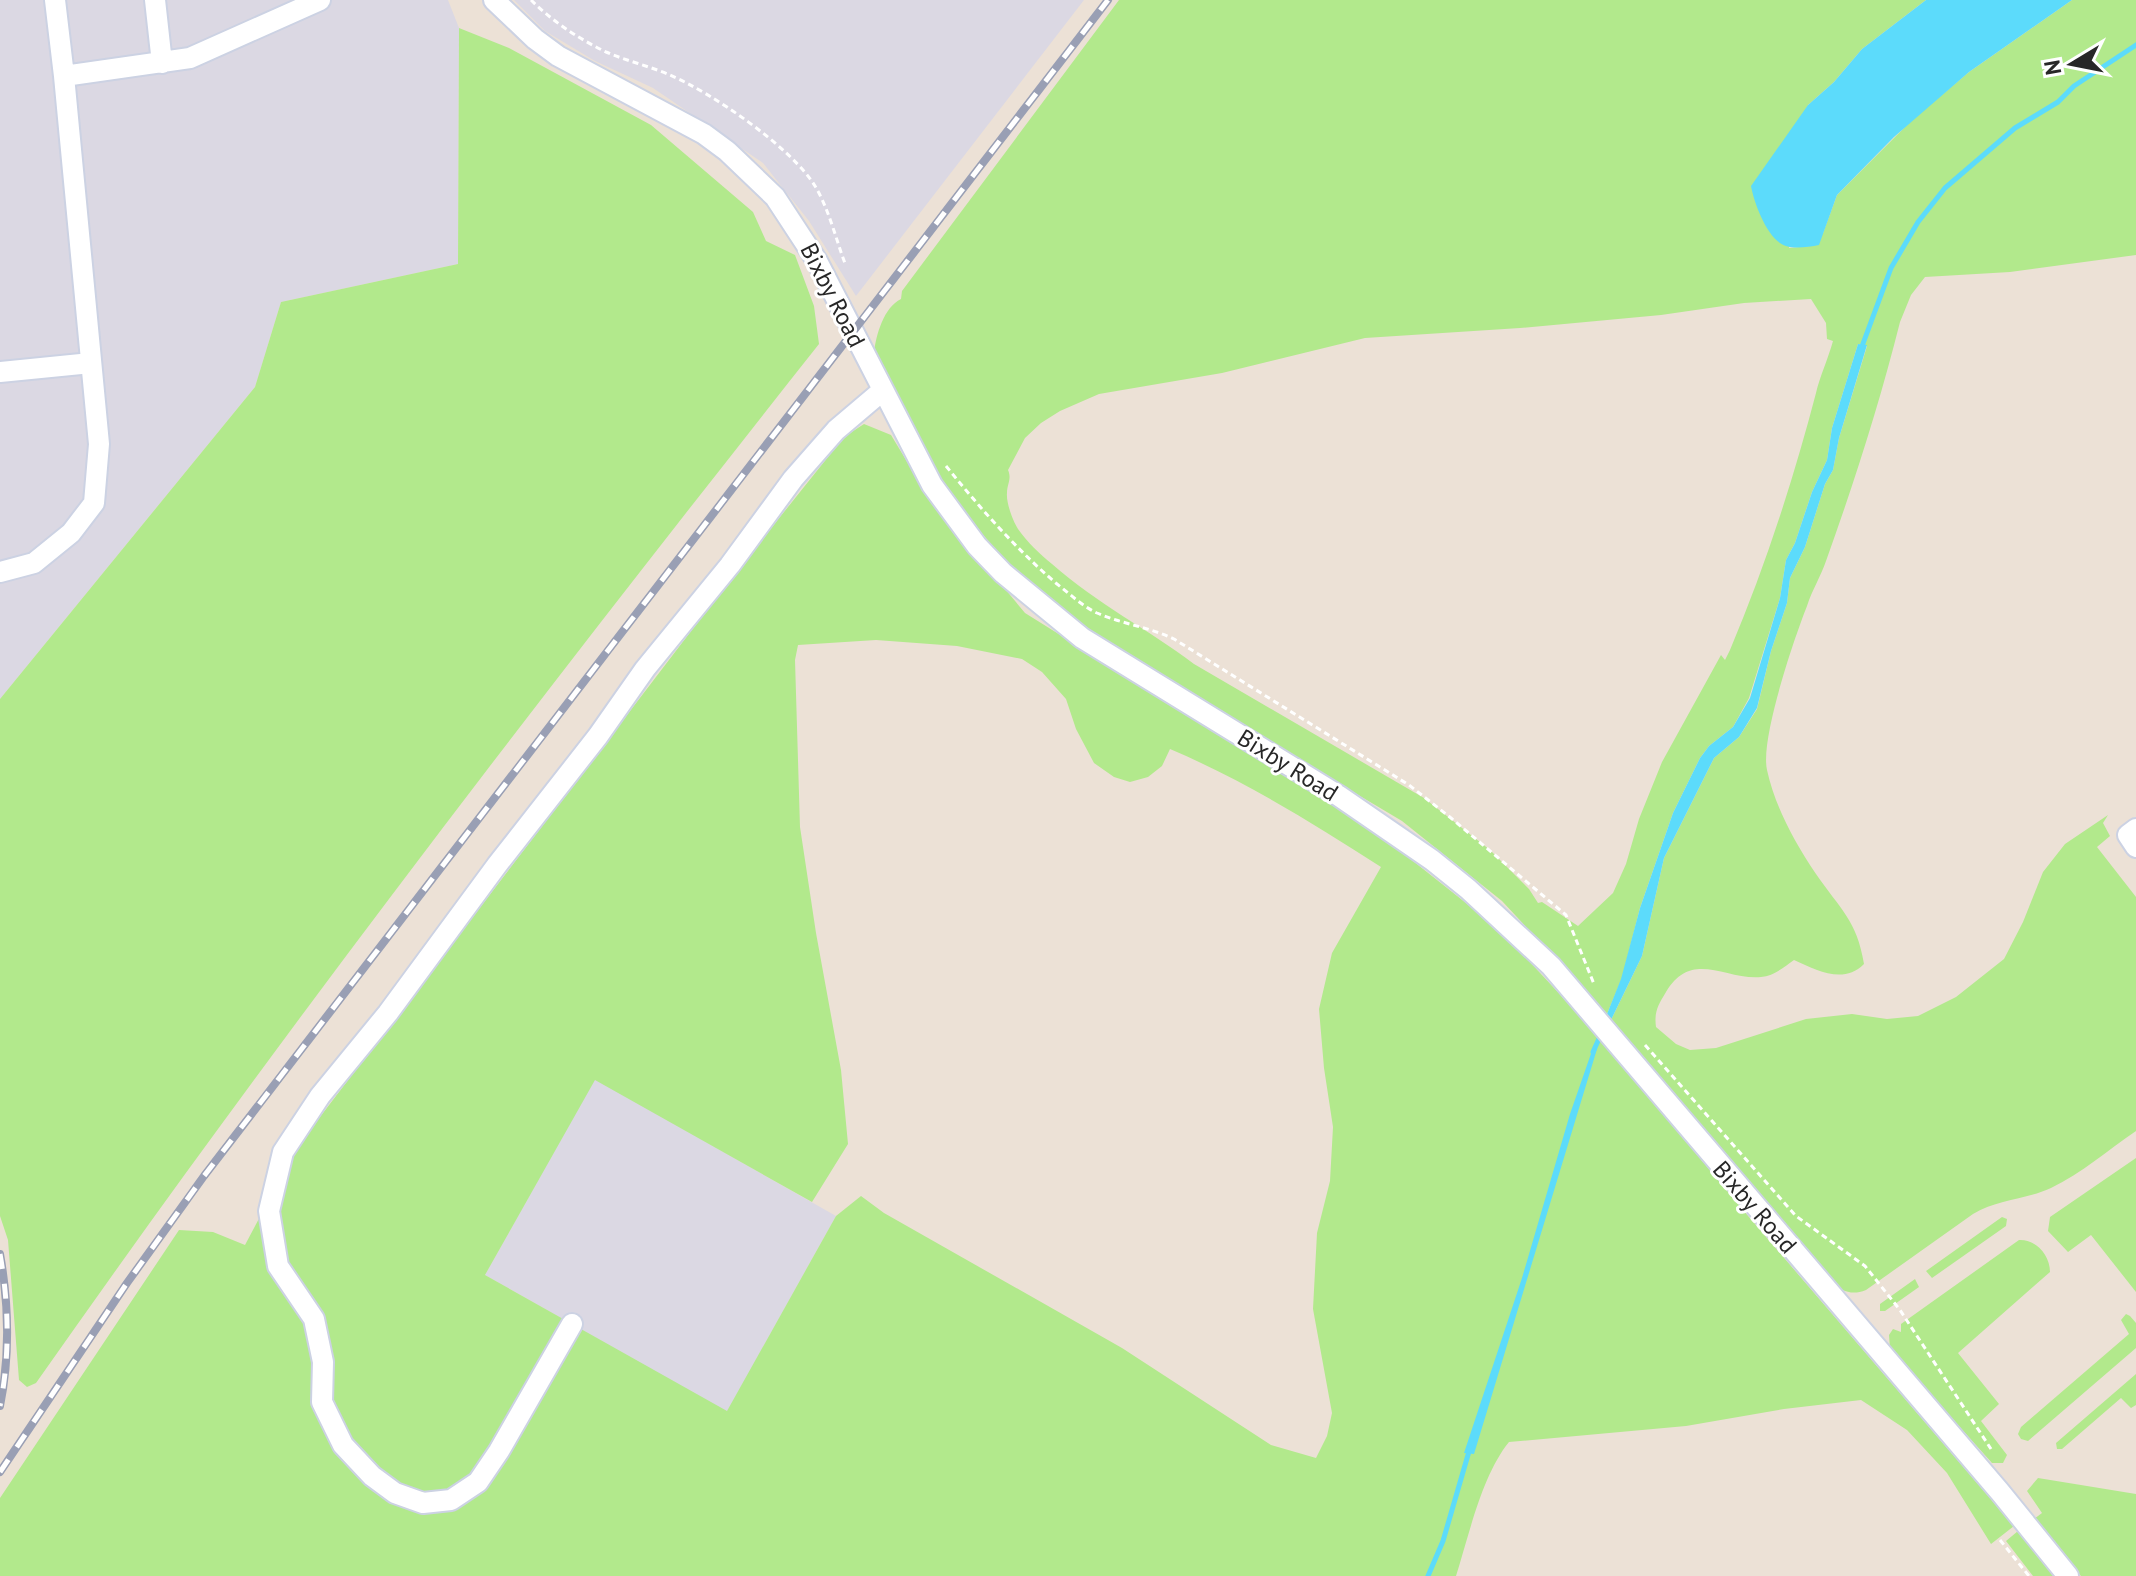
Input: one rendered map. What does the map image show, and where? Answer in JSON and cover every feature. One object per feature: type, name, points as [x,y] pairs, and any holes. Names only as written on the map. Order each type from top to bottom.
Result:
[{"type":"street","points":[[0,572],[34,563],[71,533],[94,503],[99,444],[55,0]]},
{"type":"street","points":[[155,0],[162,63]]},
{"type":"street","points":[[64,76],[190,58],[320,0]]},
{"type":"street","name":"Bixby Road","points":[[494,0],[558,56],[694,128],[727,151],[775,197],[803,236],[932,485],[977,546],[1041,606],[1082,638],[1339,796],[1432,860],[1503,920],[1551,966],[2000,1492],[2068,1576]]},
{"type":"street","points":[[0,372],[91,363]]},
{"type":"street","points":[[572,1324],[478,1482],[451,1500],[423,1503],[395,1493],[372,1476],[343,1445],[322,1402],[323,1362],[314,1319],[278,1266],[269,1211],[283,1152],[320,1096],[388,1013],[497,865],[598,736],[645,669],[730,565],[793,479],[836,430],[882,391]]},
{"type":"street","points":[[2136,829],[2128,835],[2136,847]]},
{"type":"path","points":[[943,464],[1026,555],[1077,600],[1095,612],[1150,628],[1174,639],[1409,785],[1451,818],[1566,915],[1595,988]]},
{"type":"path","points":[[1638,1037],[1796,1216],[1865,1266],[1900,1310],[1995,1455]]},
{"type":"path","points":[[2000,1540],[2029,1576]]},
{"type":"shaded area","points":[[0,0],[448,0],[459,28],[458,264],[281,302],[255,387],[0,699]]},
{"type":"shaded area","points":[[514,0],[1084,0],[856,296],[809,221],[763,163],[653,88],[595,61],[545,31]]},
{"type":"shaded area","points":[[595,1079],[836,1216],[727,1412],[485,1275]]},
{"type":"green space","points":[[1119,0],[1926,0],[1862,49],[1834,82],[1808,105],[1789,248],[1810,246],[1823,233],[1837,195],[1912,120],[1969,72],[2072,0],[2136,0],[2136,255],[2010,272],[1925,277],[1911,295],[1900,322],[1856,472],[1824,567],[1801,621],[1773,713],[1766,755],[1767,770],[1780,811],[1816,874],[1852,925],[1864,964],[1839,975],[1794,960],[1775,973],[1761,977],[1698,969],[1687,972],[1676,979],[1666,992],[1657,1009],[1656,1027],[1676,1044],[1690,1050],[1716,1048],[1806,1019],[1852,1014],[1887,1019],[1918,1016],[1956,997],[2004,959],[2043,872],[2065,844],[2108,815],[2103,823],[2110,836],[2097,847],[2136,897],[2136,1131],[2062,1182],[2041,1192],[1982,1209],[1866,1290],[1847,1292],[1830,1282],[1611,1020],[1642,956],[1664,858],[1714,758],[1739,737],[1757,709],[1787,603],[1790,578],[1805,547],[1825,484],[1833,470],[1839,438],[1867,346],[1858,344],[1832,428],[1827,460],[1786,560],[1780,598],[1749,698],[1733,727],[1709,746],[1700,758],[1673,813],[1640,908],[1622,978],[1607,1014],[1502,901],[1402,821],[1107,642],[1058,608],[1018,574],[958,507],[927,456],[874,353],[882,322],[890,308],[901,299],[902,291]],"holes":[[[1811,299],[1826,323],[1827,339],[1833,341],[1778,523],[1730,650],[1725,660],[1721,655],[1662,762],[1613,893],[1578,926],[1542,902],[1538,903],[1529,889],[1490,850],[1424,798],[1194,664],[1087,592],[1025,539],[1014,521],[1008,502],[1008,470],[1025,438],[1060,411],[1099,394],[1222,373],[1365,338],[1520,328],[1661,315],[1744,303]]]},
{"type":"green space","points":[[459,28],[509,48],[651,125],[753,212],[766,241],[795,255],[814,306],[819,344],[420,858],[130,1250],[36,1383],[27,1387],[19,1380],[8,1240],[0,1216],[0,699],[255,387],[281,302],[458,264]]},
{"type":"green space","points":[[864,424],[891,435],[929,498],[1025,613],[1379,834],[1500,930],[1596,1033],[2014,1526],[1991,1544],[1947,1473],[1907,1430],[1861,1400],[1784,1409],[1686,1426],[1509,1442],[1484,1488],[1456,1576],[0,1576],[0,1498],[179,1230],[213,1232],[245,1245],[297,1147],[740,567],[844,437]],"holes":[[[876,640],[957,646],[1022,659],[1042,672],[1066,699],[1076,729],[1094,763],[1114,777],[1130,782],[1148,777],[1162,766],[1170,749],[1278,804],[1381,867],[1332,953],[1319,1009],[1333,1127],[1330,1181],[1317,1233],[1313,1309],[1332,1413],[1327,1436],[1316,1458],[1271,1445],[1122,1348],[884,1213],[861,1196],[836,1216],[727,1411],[485,1275],[595,1080],[812,1202],[848,1144],[841,1070],[800,827],[795,660],[798,645]]]},
{"type":"green space","points":[[2136,1158],[2136,1292],[2091,1235],[2068,1252],[2048,1231],[2050,1217]]},
{"type":"green space","points":[[2002,1217],[2007,1219],[2006,1226],[1932,1278],[1926,1271]]},
{"type":"green space","points":[[2019,1240],[2031,1242],[2041,1249],[2048,1260],[2050,1272],[1958,1353],[1999,1404],[1981,1421],[2007,1455],[2003,1463],[1992,1463],[1890,1349],[1889,1335],[1893,1329],[1901,1332],[1901,1324]]},
{"type":"green space","points":[[1915,1279],[1919,1287],[1885,1311],[1880,1311],[1880,1304]]},
{"type":"green space","points":[[2126,1314],[2136,1323],[2136,1348],[2028,1441],[2021,1439],[2018,1434],[2021,1427],[2129,1334],[2121,1320]]},
{"type":"green space","points":[[2136,1374],[2136,1405],[2131,1408],[2121,1398],[2062,1449],[2057,1449],[2056,1443]]},
{"type":"green space","points":[[2038,1478],[2136,1494],[2136,1576],[2081,1576],[2034,1519],[2042,1513],[2027,1491]]},
{"type":"green space","points":[[2018,1531],[2055,1576],[2033,1576],[2006,1541]]},
{"type":"water","points":[[1926,0],[2072,0],[1969,72],[1894,137],[1837,195],[1819,245],[1794,247],[1779,243],[1763,220],[1751,186],[1808,105],[1834,82],[1862,49]]},
{"type":"water","points":[[1858,344],[1867,345],[1839,438],[1833,470],[1825,484],[1805,547],[1790,578],[1787,603],[1757,708],[1739,737],[1714,758],[1664,858],[1642,956],[1611,1020],[1607,1014],[1673,813],[1700,758],[1709,746],[1733,727],[1750,698],[1780,598],[1786,560],[1827,460],[1832,428]]},
{"type":"water","points":[[1594,1045],[1597,1049],[1474,1454],[1464,1453],[1522,1278],[1570,1114]]},
{"type":"waterway","points":[[1861,349],[1891,268],[1918,222],[1945,188],[2015,128],[2058,102],[2074,86],[2136,45]]},
{"type":"waterway","points":[[1593,1052],[1602,1032]]},
{"type":"waterway","points":[[1428,1576],[1443,1541],[1470,1448]]},
{"type":"railway","points":[[0,1472],[127,1283],[204,1176],[1108,0]]},
{"type":"railway","points":[[0,1254],[7,1330],[0,1406]]}]
